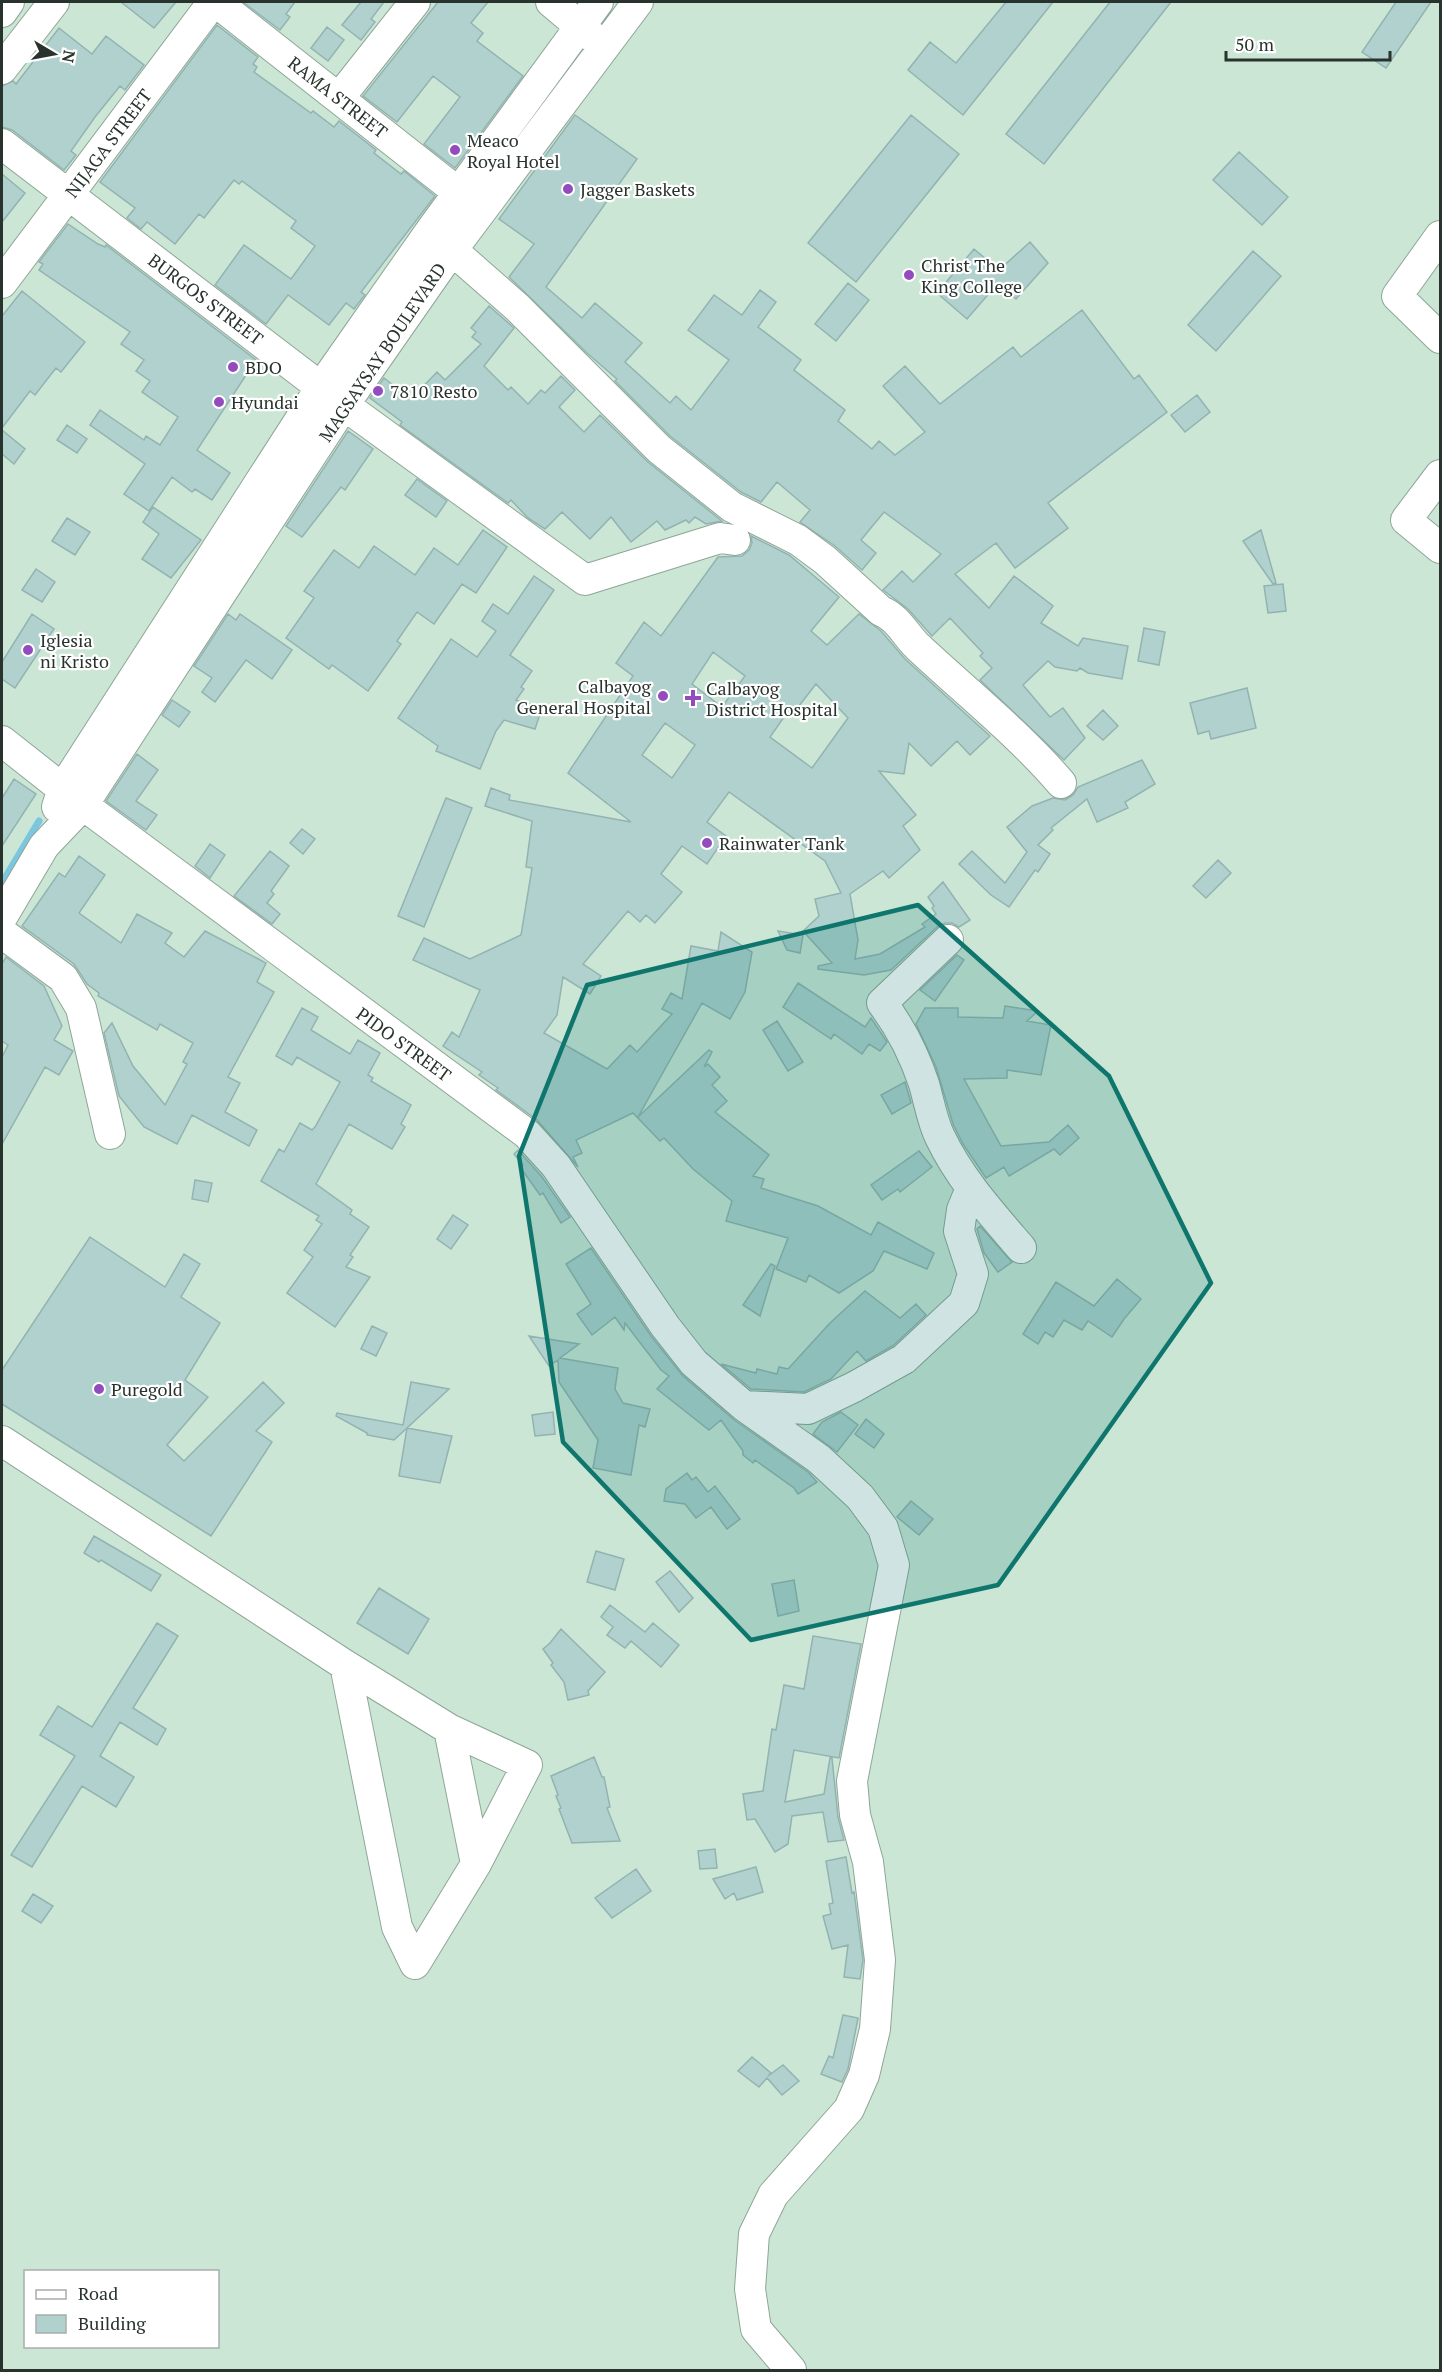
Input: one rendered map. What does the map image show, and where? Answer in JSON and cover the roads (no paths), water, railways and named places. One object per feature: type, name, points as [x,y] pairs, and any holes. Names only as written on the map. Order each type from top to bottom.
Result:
[{"type":"street","points":[[2,12],[9,2]]},
{"type":"street","points":[[2,69],[54,2]]},
{"type":"street","name":"RAMA STREET","points":[[215,2],[339,98],[456,221],[518,308],[659,449],[732,507],[798,540],[825,560],[880,611],[890,615],[922,650],[1038,757],[1061,783]]},
{"type":"street","name":"NIJAGA STREET","points":[[2,283],[215,2]]},
{"type":"street","points":[[339,98],[415,2]]},
{"type":"street","points":[[551,2],[604,47]]},
{"type":"street","name":"MAGSAYSAY BOULEVARD","points":[[173,641],[344,405],[456,221],[580,26],[598,2]]},
{"type":"street","name":"MAGSAYSAY BOULEVARD","points":[[2,917],[73,797],[173,641],[321,387],[456,221],[604,47],[638,2]]},
{"type":"street","name":"BURGOS STREET","points":[[2,144],[344,405],[585,580],[720,538],[735,540]]},
{"type":"street","points":[[1440,236],[1397,296],[1440,338]]},
{"type":"street","points":[[1440,475],[1406,520],[1440,548]]},
{"type":"street","name":"PIDO STREET","points":[[2,741],[73,797],[527,1134],[556,1166],[665,1326],[694,1363],[744,1406],[819,1459],[860,1497],[883,1528],[894,1565],[852,1780],[855,1815],[868,1862],[880,1960],[875,2029],[864,2075],[849,2109],[773,2195],[754,2234],[750,2289],[756,2329],[791,2370]]},
{"type":"street","points":[[2,933],[63,978],[81,1008],[110,1134]]},
{"type":"street","points":[[948,940],[882,1003],[900,1026],[908,1042],[939,1136],[971,1188],[1021,1248]]},
{"type":"street","points":[[744,1406],[808,1409],[854,1388],[904,1359],[964,1304],[973,1274],[959,1231],[962,1210],[971,1188]]},
{"type":"street","points":[[2,1441],[345,1665],[449,1729],[527,1765],[476,1864],[415,1964],[397,1927],[345,1665]]},
{"type":"street","points":[[449,1729],[476,1864]]},
{"type":"waterway","points":[[2,883],[39,821]]},
{"type":"place","name":"Meaco Royal Hotel","points":[[455,150]]},
{"type":"place","name":"Jagger Baskets","points":[[568,189]]},
{"type":"place","name":"Christ The King College","points":[[909,275]]},
{"type":"place","name":"BDO","points":[[233,367]]},
{"type":"place","name":"7810 Resto","points":[[378,391]]},
{"type":"place","name":"Hyundai","points":[[219,402]]},
{"type":"place","name":"Iglesia ni Kristo","points":[[28,650]]},
{"type":"place","name":"Calbayog General Hospital","points":[[663,696]]},
{"type":"place","name":"Calbayog District Hospital","points":[[693,698]]},
{"type":"place","name":"Rainwater Tank","points":[[707,843]]},
{"type":"place","name":"Puregold","points":[[99,1389]]}]
